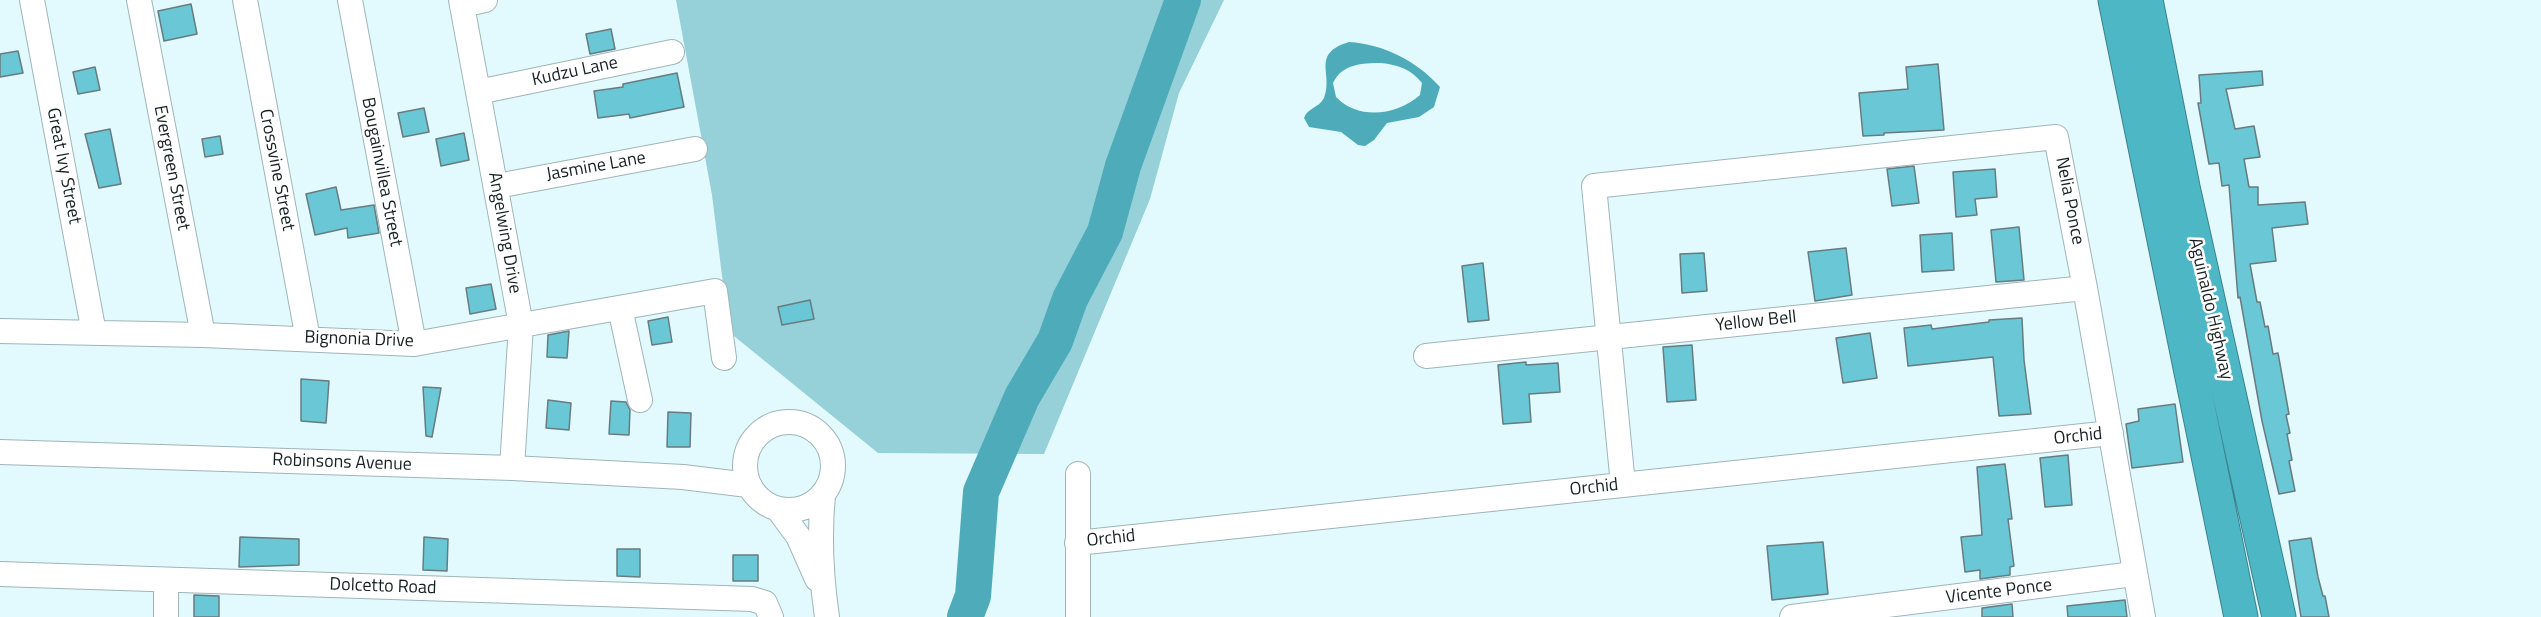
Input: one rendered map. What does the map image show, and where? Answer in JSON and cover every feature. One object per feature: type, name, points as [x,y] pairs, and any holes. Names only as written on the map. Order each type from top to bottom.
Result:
[{"type":"highway","name":"Aguinaldo Highway","points":[[2115,0],[2241,617]]},
{"type":"highway","name":"Aguinaldo Highway","points":[[2146,0],[2183,187],[2279,617]]},
{"type":"street","name":"Great Ivy Street","points":[[32,0],[94,333]]},
{"type":"street","name":"Evergreen Street","points":[[139,0],[202,335]]},
{"type":"street","name":"Crossvine Street","points":[[245,0],[308,339]]},
{"type":"street","name":"Bougainvillea Street","points":[[350,0],[414,344]]},
{"type":"street","name":"Angelwing Drive","points":[[469,2],[478,92],[521,325],[512,468]]},
{"type":"street","name":"Kudzu Lane","points":[[478,92],[672,52]]},
{"type":"street","name":"Nelia Ponce","points":[[1609,338],[1594,186],[2056,137],[2143,617]]},
{"type":"street","name":"Jasmine Lane","points":[[497,186],[695,149]]},
{"type":"street","name":"Yellow Bell","points":[[1426,356],[2085,288]]},
{"type":"street","name":"Bignonia Drive","points":[[0,331],[202,335],[414,344],[715,291],[724,358]]},
{"type":"street","points":[[620,308],[640,400]]},
{"type":"street","points":[[1609,338],[1623,485]]},
{"type":"street","points":[[786,421],[801,423],[814,429],[825,440],[832,453],[834,468],[823,495],[814,503],[791,511],[778,509],[756,496],[748,485],[744,471],[745,457],[750,443],[759,432],[772,424],[786,421]]},
{"type":"street","name":"Orchid","points":[[1077,543],[2111,433]]},
{"type":"street","name":"Robinsons Avenue","points":[[0,452],[512,468],[683,477],[748,485]]},
{"type":"street","name":"Robinsons Avenue","points":[[683,477],[723,466],[745,457]]},
{"type":"street","points":[[1077,617],[1078,474]]},
{"type":"street","points":[[823,495],[820,528],[823,592],[827,617]]},
{"type":"street","points":[[778,509],[798,536],[823,592]]},
{"type":"street","name":"Dolcetto Road","points":[[0,574],[752,598],[768,610]]},
{"type":"street","name":"Vicente Ponce","points":[[1792,617],[2134,574]]},
{"type":"street","points":[[166,581],[166,617]]},
{"type":"shaded area","points":[[676,0],[1224,0],[1179,93],[1150,199],[1044,454],[878,453],[729,332],[712,195]]},
{"type":"shaded area","points":[[1349,42],[1362,43],[1387,50],[1410,62],[1440,87],[1434,107],[1419,117],[1387,123],[1374,140],[1365,146],[1358,145],[1341,132],[1309,127],[1304,118],[1324,98],[1327,59],[1330,52]],"holes":[[[1381,63],[1404,68],[1418,78],[1422,83],[1420,95],[1400,107],[1377,112],[1355,109],[1336,97],[1333,83],[1347,68],[1360,64]]]},
{"type":"building","points":[[191,4],[197,34],[164,41],[158,11]]},
{"type":"building","points":[[611,29],[615,49],[590,54],[586,34]]},
{"type":"building","points":[[18,51],[23,73],[0,77],[0,54]]},
{"type":"building","points":[[1938,64],[1944,130],[1863,136],[1859,93],[1908,89],[1906,67]]},
{"type":"building","points":[[95,67],[100,90],[78,94],[73,72]]},
{"type":"building","points":[[2262,71],[2263,85],[2226,89],[2235,129],[2254,126],[2260,157],[2244,159],[2249,187],[2258,187],[2258,205],[2305,202],[2308,224],[2272,228],[2276,261],[2250,264],[2257,302],[2260,302],[2265,327],[2268,326],[2273,354],[2278,353],[2289,414],[2286,415],[2290,433],[2287,434],[2292,460],[2289,461],[2295,491],[2279,494],[2262,421],[2240,297],[2238,298],[2229,185],[2222,186],[2219,163],[2209,164],[2198,103],[2201,103],[2199,75]]},
{"type":"building","points":[[677,73],[684,107],[630,118],[629,114],[598,118],[594,91],[623,87],[623,84]]},
{"type":"building","points":[[424,108],[429,132],[403,137],[398,113]]},
{"type":"building","points":[[110,129],[121,184],[99,188],[85,134]]},
{"type":"building","points":[[464,133],[469,160],[441,166],[436,139]]},
{"type":"building","points":[[220,136],[223,154],[205,157],[202,139]]},
{"type":"building","points":[[1914,166],[1919,203],[1892,206],[1887,169]]},
{"type":"building","points":[[1995,169],[1997,197],[1975,199],[1977,215],[1956,217],[1953,172]]},
{"type":"building","points":[[336,187],[341,210],[374,205],[379,233],[348,238],[347,228],[315,235],[306,194]]},
{"type":"building","points":[[2019,227],[2024,280],[1996,282],[1991,230]]},
{"type":"building","points":[[1952,233],[1954,270],[1922,272],[1920,235]]},
{"type":"building","points":[[1846,248],[1852,295],[1815,301],[1808,252]]},
{"type":"building","points":[[1704,253],[1707,291],[1682,293],[1680,254]]},
{"type":"building","points":[[1483,263],[1489,320],[1468,322],[1462,266]]},
{"type":"building","points":[[491,284],[496,309],[470,314],[466,288]]},
{"type":"building","points":[[810,300],[814,319],[782,325],[778,307]]},
{"type":"building","points":[[668,317],[672,342],[652,345],[648,321]]},
{"type":"building","points":[[2022,318],[2024,360],[2031,414],[1999,416],[1993,357],[1908,366],[1904,328],[1931,325],[1932,329],[1989,322],[1989,320]]},
{"type":"building","points":[[569,331],[567,358],[547,357],[548,335]]},
{"type":"building","points":[[1870,333],[1877,378],[1843,383],[1836,338]]},
{"type":"building","points":[[1692,345],[1696,400],[1667,402],[1663,347]]},
{"type":"building","points":[[1526,362],[1526,365],[1558,363],[1560,392],[1529,394],[1531,422],[1503,424],[1498,365]]},
{"type":"building","points":[[301,379],[329,381],[326,423],[301,421]]},
{"type":"building","points":[[423,387],[441,388],[432,437],[426,436]]},
{"type":"building","points":[[548,400],[571,403],[569,430],[546,428]]},
{"type":"building","points":[[611,401],[626,402],[630,410],[629,435],[609,434]]},
{"type":"building","points":[[2175,404],[2183,462],[2132,468],[2126,424],[2139,421],[2138,409]]},
{"type":"building","points":[[668,412],[691,413],[690,447],[667,447]]},
{"type":"building","points":[[2068,455],[2072,505],[2045,507],[2040,458]]},
{"type":"building","points":[[2005,464],[2012,519],[2008,519],[2014,566],[2010,567],[2010,575],[1980,579],[1980,570],[1965,572],[1961,537],[1982,535],[1977,467]]},
{"type":"building","points":[[240,537],[299,539],[299,565],[239,567]]},
{"type":"building","points":[[424,537],[448,539],[447,571],[423,570]]},
{"type":"building","points":[[2311,538],[2318,577],[2329,617],[2301,617],[2289,541]]},
{"type":"building","points":[[1823,542],[1828,594],[1772,600],[1767,546]]},
{"type":"building","points":[[617,549],[640,549],[640,577],[617,576]]},
{"type":"building","points":[[733,555],[758,555],[758,581],[733,581]]},
{"type":"building","points":[[194,595],[219,596],[219,617],[194,617]]},
{"type":"building","points":[[2125,600],[2127,617],[2068,617],[2067,606]]},
{"type":"building","points":[[2012,604],[2013,617],[1982,617],[1982,608]]},
{"type":"waterway","points":[[965,617],[973,596],[981,492],[1022,397],[1055,341],[1070,299],[1105,232],[1123,166],[1183,0]]}]
